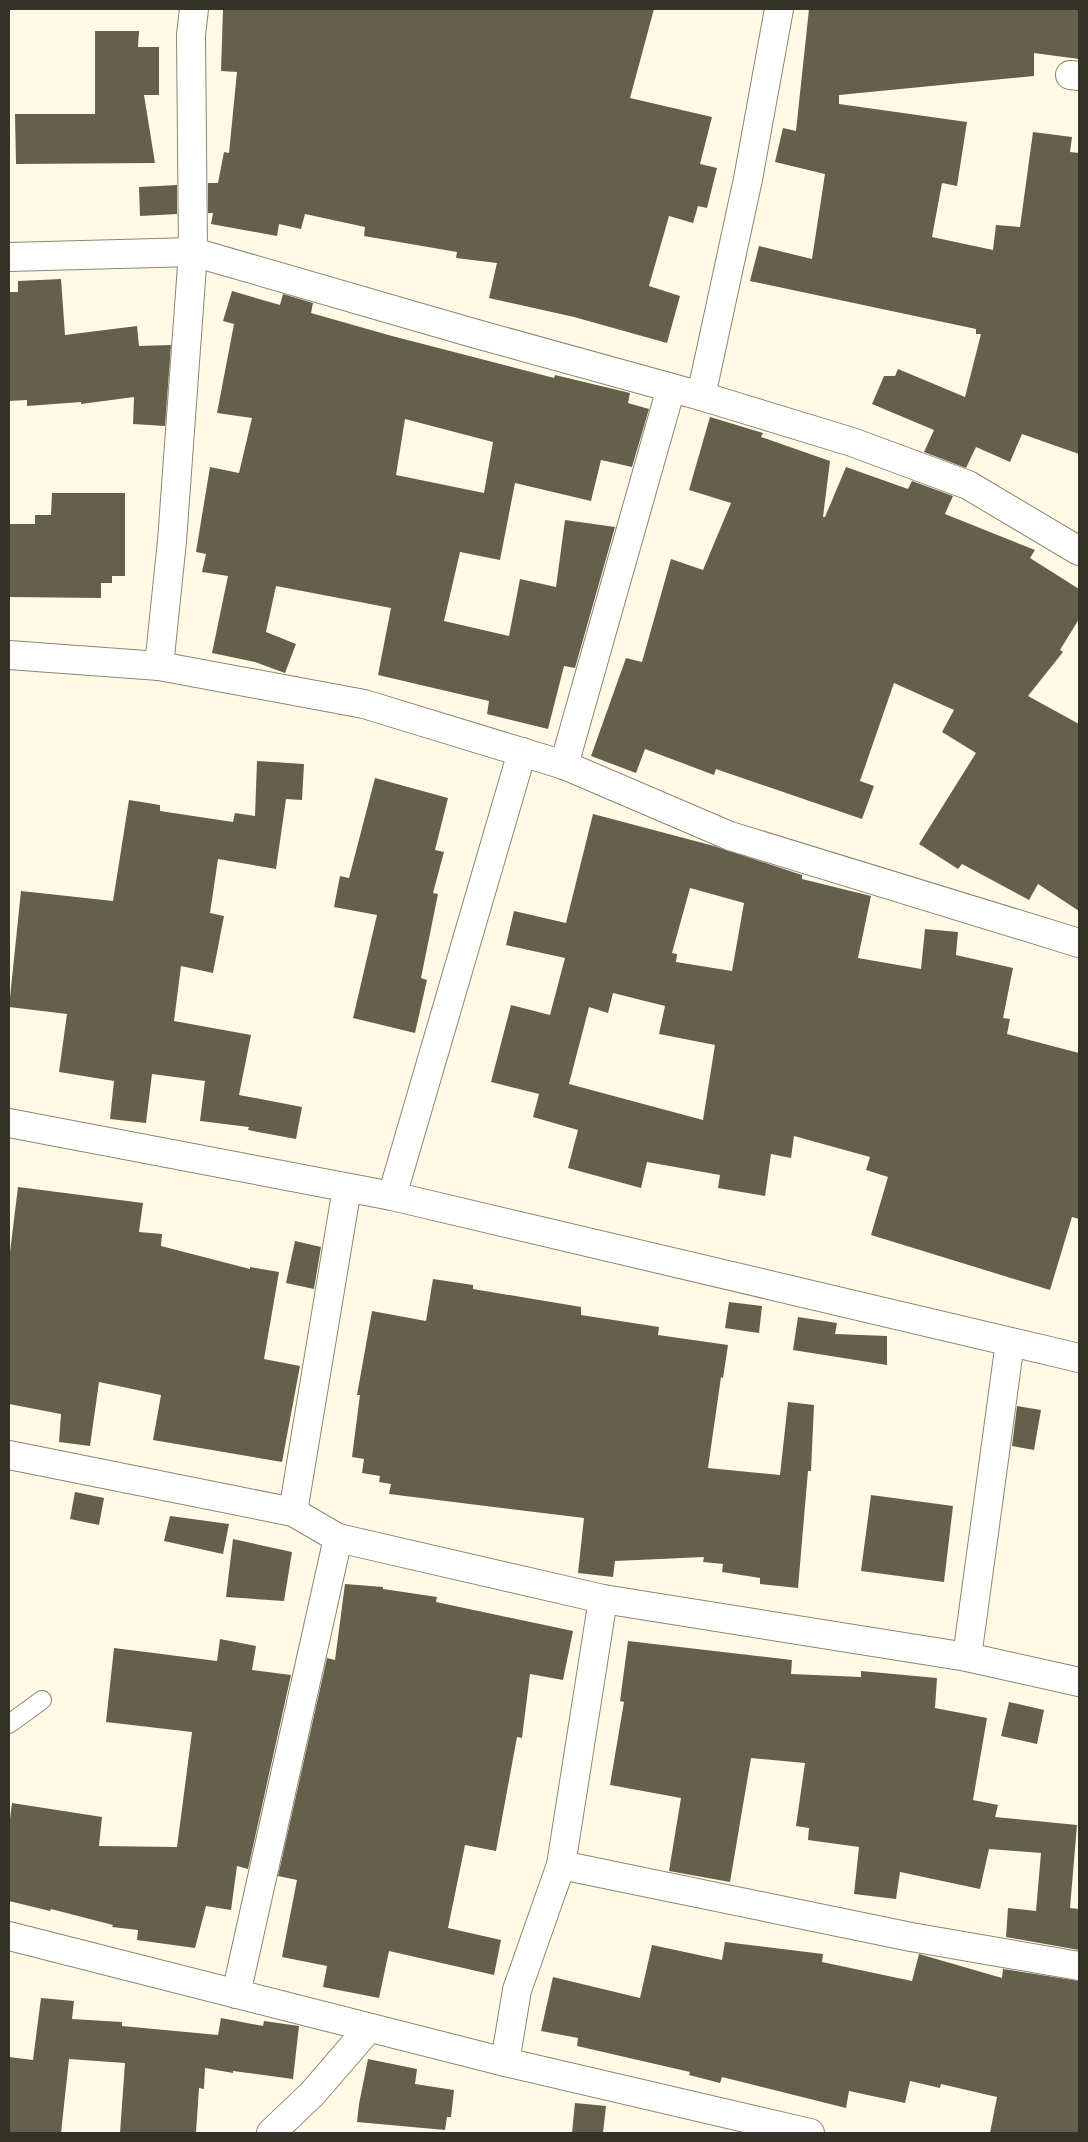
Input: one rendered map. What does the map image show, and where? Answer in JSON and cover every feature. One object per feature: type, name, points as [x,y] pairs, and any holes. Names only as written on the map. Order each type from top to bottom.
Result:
[{"type":"street","points":[[159,666],[172,540],[193,252],[191,35],[194,9]]},
{"type":"street","points":[[701,396],[748,179],[779,9]]},
{"type":"street","points":[[9,257],[193,252],[473,334],[701,396],[852,442],[968,485],[1079,551]]},
{"type":"street","points":[[564,765],[671,388]]},
{"type":"street","points":[[9,655],[159,666],[364,704],[564,765],[730,836],[1079,943]]},
{"type":"street","points":[[392,1196],[522,752]]},
{"type":"street","points":[[9,1124],[392,1196],[1079,1358]]},
{"type":"street","points":[[293,1512],[347,1188]]},
{"type":"street","points":[[966,1657],[1010,1342]]},
{"type":"street","points":[[9,1455],[293,1512],[338,1538],[603,1598],[966,1657],[1079,1682]]},
{"type":"street","points":[[236,1994],[338,1538]]},
{"type":"street","points":[[505,2062],[518,1990],[561,1865],[603,1598]]},
{"type":"street","points":[[561,1865],[911,1936],[1079,1966]]},
{"type":"street","points":[[9,1936],[505,2062],[810,2133]]},
{"type":"street","points":[[271,2133],[312,2094],[369,2028]]},
{"type":"lane","points":[[9,1724],[42,1700]]},
{"type":"building","points":[[223,9],[654,9],[630,98],[712,117],[700,164],[717,168],[707,208],[698,206],[693,223],[669,216],[649,286],[680,296],[667,343],[574,317],[489,298],[497,263],[456,258],[457,252],[364,236],[365,227],[305,214],[301,229],[279,224],[277,236],[211,224],[213,213],[208,213],[208,183],[218,183],[224,152],[229,153],[237,72],[221,71]]},
{"type":"building","points":[[809,9],[1079,9],[1079,59],[1034,53],[1034,76],[839,95],[839,104],[967,122],[957,186],[942,183],[932,237],[993,250],[996,225],[1020,227],[1033,132],[1072,137],[1070,152],[1079,153],[1079,454],[1022,434],[1010,462],[976,447],[966,468],[924,452],[934,430],[872,404],[884,376],[895,376],[898,369],[965,397],[981,334],[976,334],[976,329],[750,281],[759,246],[812,259],[825,174],[775,162],[783,128],[796,131]]},
{"type":"building","points":[[95,31],[139,31],[138,47],[159,47],[159,95],[144,95],[155,163],[16,164],[15,114],[95,114]]},
{"type":"building","points":[[177,185],[177,214],[140,216],[139,187]]},
{"type":"building","points":[[61,279],[65,335],[137,326],[139,346],[171,345],[165,426],[133,424],[134,397],[81,404],[81,402],[27,406],[27,400],[9,401],[9,292],[18,292],[18,281]]},
{"type":"building","points":[[232,291],[280,305],[283,294],[313,303],[311,313],[554,378],[555,375],[630,393],[628,403],[649,409],[632,467],[601,460],[591,501],[515,483],[500,560],[460,552],[444,621],[509,636],[520,579],[556,587],[565,520],[615,527],[575,668],[564,666],[548,729],[487,714],[489,701],[378,675],[391,608],[276,586],[266,632],[296,644],[285,673],[255,662],[212,653],[228,576],[202,572],[206,554],[196,552],[210,467],[239,473],[252,418],[217,413],[234,324],[223,321]],"holes":[[[405,419],[493,442],[484,493],[396,475]]]},
{"type":"building","points":[[710,417],[763,433],[761,437],[830,461],[823,517],[825,517],[846,467],[908,489],[912,481],[953,496],[945,514],[1035,550],[1030,558],[1079,589],[1079,619],[1060,650],[1063,652],[1028,696],[1079,724],[1079,911],[1038,884],[1029,900],[962,864],[958,869],[919,844],[976,753],[942,732],[954,710],[894,683],[860,781],[874,786],[862,819],[716,769],[714,775],[645,749],[636,773],[591,756],[626,658],[642,662],[671,559],[703,570],[731,503],[689,490]]},
{"type":"building","points":[[52,493],[125,493],[125,576],[112,576],[112,583],[101,583],[101,598],[9,597],[9,524],[35,524],[35,515],[51,515]]},
{"type":"building","points":[[257,761],[304,764],[302,800],[286,799],[276,869],[218,859],[210,913],[224,916],[213,973],[181,966],[174,1021],[251,1035],[239,1095],[302,1107],[296,1139],[248,1130],[249,1127],[200,1121],[205,1081],[152,1074],[146,1123],[110,1119],[114,1081],[59,1072],[67,1014],[9,1007],[21,891],[113,901],[129,800],[160,805],[160,811],[233,822],[235,813],[255,816]]},
{"type":"building","points":[[375,778],[448,798],[435,850],[444,852],[433,893],[438,894],[421,978],[427,980],[415,1033],[353,1018],[377,915],[334,907],[340,876],[349,878]]},
{"type":"building","points":[[593,814],[714,846],[802,875],[802,879],[871,896],[858,958],[921,969],[925,929],[958,932],[956,955],[1013,968],[1003,1018],[1010,1019],[1007,1034],[1079,1053],[1079,1219],[1072,1217],[1050,1290],[871,1235],[888,1177],[866,1170],[870,1157],[794,1136],[791,1158],[771,1154],[765,1196],[718,1188],[720,1175],[647,1162],[641,1188],[568,1168],[578,1130],[533,1117],[539,1094],[491,1082],[511,1005],[550,1015],[565,958],[506,945],[514,911],[566,923]],"holes":[[[690,888],[744,903],[732,971],[676,962],[677,954],[672,953]],[[613,993],[665,1006],[659,1034],[715,1045],[703,1120],[569,1084],[589,1007],[608,1013]]]},
{"type":"building","points":[[18,1187],[143,1203],[139,1232],[162,1234],[161,1246],[250,1269],[250,1267],[279,1272],[264,1359],[300,1366],[282,1462],[153,1440],[161,1395],[99,1382],[90,1446],[59,1442],[61,1414],[9,1404],[9,1260]]},
{"type":"building","points":[[295,1241],[321,1247],[314,1289],[286,1283]]},
{"type":"building","points":[[433,1279],[473,1285],[473,1289],[581,1307],[581,1315],[659,1327],[658,1335],[728,1345],[723,1378],[721,1377],[708,1468],[780,1475],[788,1402],[814,1405],[811,1471],[808,1471],[798,1588],[760,1584],[760,1578],[722,1572],[723,1564],[703,1562],[704,1557],[615,1561],[613,1577],[578,1573],[584,1518],[389,1494],[391,1484],[379,1482],[380,1476],[362,1473],[364,1459],[352,1457],[360,1395],[357,1395],[372,1311],[426,1321]]},
{"type":"building","points":[[729,1302],[762,1306],[759,1333],[725,1328]]},
{"type":"building","points":[[798,1317],[837,1323],[835,1334],[887,1336],[887,1365],[793,1350]]},
{"type":"building","points":[[1017,1406],[1041,1410],[1034,1450],[1012,1446]]},
{"type":"building","points":[[75,1492],[104,1498],[99,1525],[70,1519]]},
{"type":"building","points":[[871,1495],[953,1506],[944,1582],[861,1571]]},
{"type":"building","points":[[170,1516],[229,1524],[223,1554],[164,1541]]},
{"type":"building","points":[[233,1539],[292,1552],[284,1601],[226,1597]]},
{"type":"building","points":[[345,1584],[383,1587],[383,1589],[437,1597],[436,1602],[573,1631],[563,1680],[530,1674],[522,1738],[517,1737],[496,1851],[465,1845],[448,1928],[501,1940],[494,1975],[389,1951],[379,1998],[323,1987],[327,1966],[282,1957],[297,1880],[278,1876],[327,1658],[335,1660]]},
{"type":"building","points":[[220,1639],[256,1646],[252,1670],[291,1675],[248,1869],[237,1866],[231,1910],[206,1906],[195,1948],[137,1940],[138,1930],[112,1927],[113,1925],[51,1909],[50,1911],[9,1901],[9,1827],[12,1803],[102,1817],[99,1846],[177,1847],[192,1732],[106,1722],[114,1648],[217,1661]]},
{"type":"building","points":[[628,1641],[792,1660],[791,1674],[861,1677],[861,1671],[937,1678],[935,1708],[987,1718],[973,1800],[998,1805],[995,1817],[1077,1825],[1070,1908],[1079,1909],[1079,1950],[1006,1937],[1008,1908],[1036,1911],[1041,1853],[989,1849],[980,1889],[900,1872],[896,1899],[854,1894],[859,1847],[808,1840],[809,1828],[796,1826],[805,1763],[751,1758],[730,1882],[669,1871],[681,1798],[610,1785],[624,1702],[620,1701]]},
{"type":"building","points":[[1009,1702],[1044,1710],[1037,1744],[1001,1736]]},
{"type":"building","points":[[725,1942],[823,1954],[822,1962],[912,1981],[919,1954],[1002,1978],[1003,1969],[1079,1981],[1079,2133],[990,2133],[997,2097],[941,2084],[940,2088],[910,2081],[905,2103],[849,2091],[846,2108],[722,2077],[720,2083],[689,2075],[690,2072],[577,2046],[578,2038],[541,2031],[553,1977],[640,1998],[652,1945],[722,1960]]},
{"type":"building","points":[[41,1998],[74,2001],[72,2019],[122,2022],[122,2026],[218,2035],[221,2018],[263,2026],[264,2021],[299,2026],[293,2079],[205,2068],[204,2089],[199,2088],[196,2133],[120,2133],[125,2063],[69,2059],[61,2133],[9,2133],[9,2057],[33,2060]]},
{"type":"building","points":[[368,2059],[417,2069],[415,2084],[454,2090],[451,2117],[447,2117],[445,2130],[357,2122]]},
{"type":"building","points":[[575,2103],[606,2106],[603,2133],[572,2133]]}]
